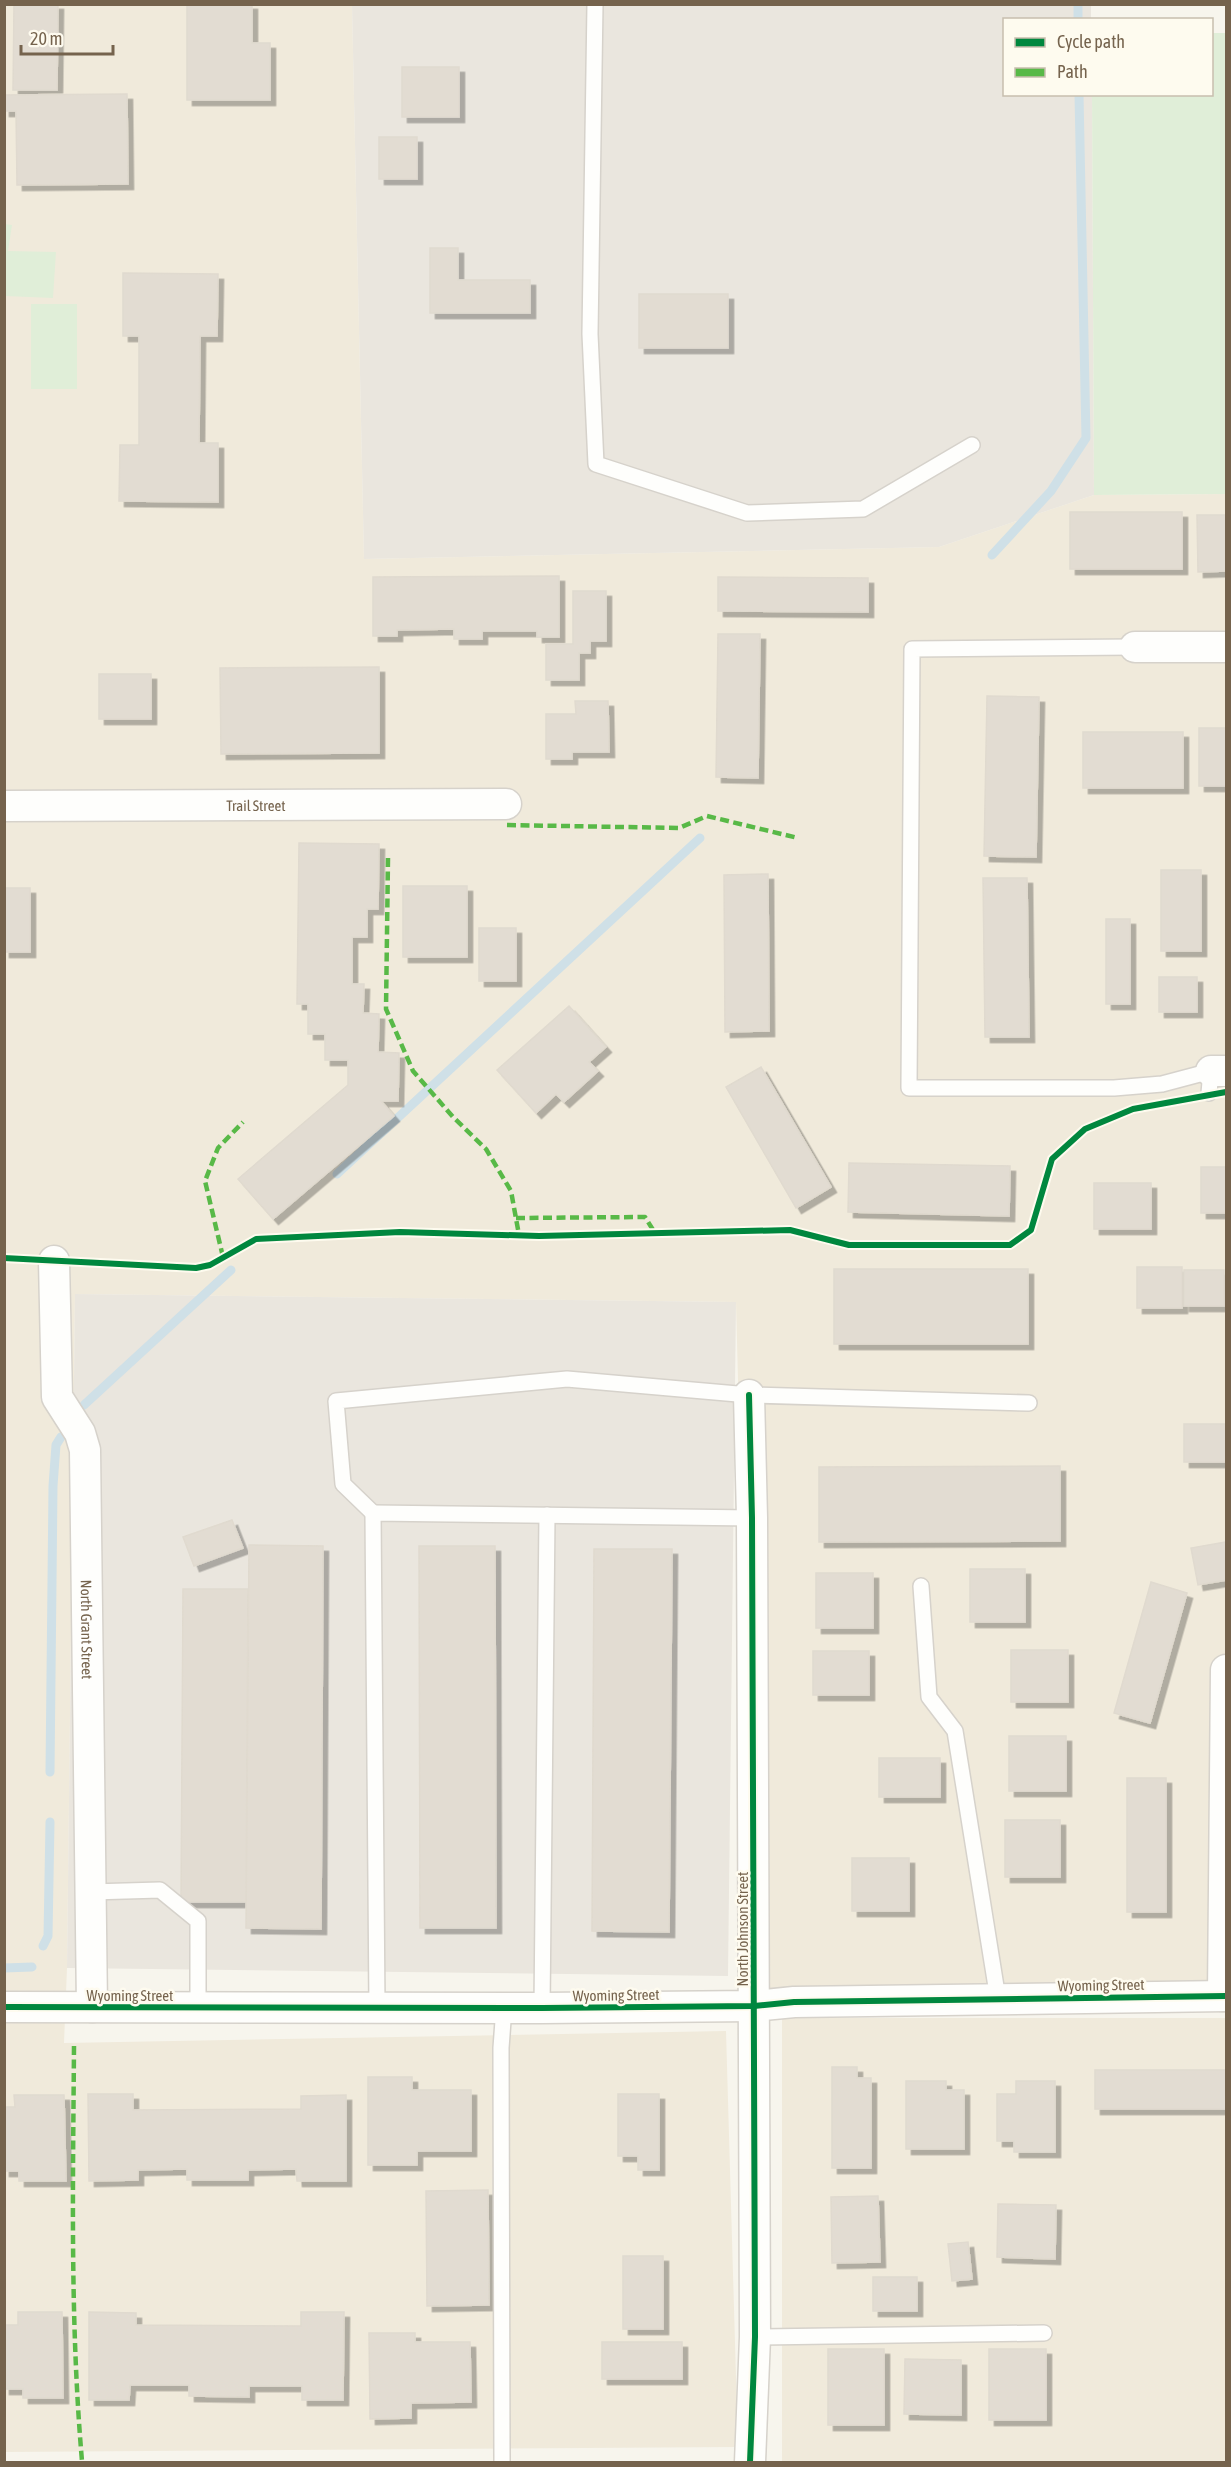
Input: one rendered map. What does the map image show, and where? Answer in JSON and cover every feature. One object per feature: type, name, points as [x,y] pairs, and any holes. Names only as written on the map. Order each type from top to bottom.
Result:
[{"type":"street","points":[[1135,647],[1227,647]]},
{"type":"street","name":"Trail Street","points":[[4,806],[506,804]]},
{"type":"street","name":"North Grant Street","points":[[54,1261],[57,1397],[80,1433],[85,1450],[92,2007]]},
{"type":"street","name":"North Johnson Street","points":[[749,1395],[752,1518],[755,2337],[750,2463]]},
{"type":"street","points":[[1225,1996],[1227,1670]]},
{"type":"street","name":"Wyoming Street","points":[[4,2007],[542,2008],[1225,1996]]},
{"type":"lane","points":[[595,4],[590,334],[596,464],[747,513],[863,508],[972,445]]},
{"type":"lane","points":[[1135,647],[912,649],[909,1088],[1114,1088],[1216,1079]]},
{"type":"lane","points":[[752,1518],[373,1513],[343,1484],[336,1401],[567,1379],[749,1395],[1029,1403]]},
{"type":"lane","points":[[373,1513],[377,2007]]},
{"type":"lane","points":[[542,2008],[547,1515]]},
{"type":"lane","points":[[921,1586],[929,1697],[955,1731],[998,1999]]},
{"type":"lane","points":[[91,1892],[160,1890],[198,1921],[198,2007]]},
{"type":"lane","points":[[502,2463],[501,2048],[504,2007]]},
{"type":"lane","points":[[755,2337],[1044,2333]]},
{"type":"shaded area","points":[[4,5],[352,5],[364,559],[939,547],[1094,495],[1226,494],[1226,1996],[754,2006],[736,1302],[75,1294],[67,1968],[64,2043],[726,2031],[738,2447],[5,2452]]},
{"type":"shaded area","points":[[352,5],[1091,5],[1091,18],[1003,18],[1003,96],[1092,96],[1094,495],[939,547],[364,559]]},
{"type":"shaded area","points":[[75,1294],[736,1302],[728,1976],[67,1968]]},
{"type":"shaded area","points":[[782,2018],[1226,2018],[1226,2462],[782,2462]]},
{"type":"green space","points":[[1213,33],[1226,33],[1226,494],[1094,495],[1092,96],[1213,96]]},
{"type":"green space","points":[[5,224],[12,225],[8,251],[56,252],[53,298],[5,296]]},
{"type":"green space","points":[[31,304],[77,304],[77,389],[31,389]]},
{"type":"building","points":[[14,4],[58,4],[57,90],[13,90]]},
{"type":"building","points":[[187,4],[252,4],[252,43],[270,43],[270,100],[187,100]]},
{"type":"building","points":[[402,67],[459,67],[459,117],[402,117]]},
{"type":"building","points":[[127,94],[128,184],[17,185],[16,111],[4,111],[4,95]]},
{"type":"building","points":[[379,137],[417,137],[417,179],[379,179]]},
{"type":"building","points":[[430,248],[458,248],[458,280],[530,280],[530,313],[430,313]]},
{"type":"building","points":[[123,273],[218,274],[217,336],[200,336],[199,443],[218,443],[218,502],[119,501],[120,445],[139,445],[139,336],[123,336]]},
{"type":"building","points":[[639,294],[728,294],[728,348],[639,348]]},
{"type":"building","points":[[1070,512],[1182,512],[1182,569],[1070,569]]},
{"type":"building","points":[[1197,515],[1226,515],[1226,571],[1198,572]]},
{"type":"building","points":[[559,576],[559,637],[537,637],[537,631],[482,631],[482,639],[454,639],[454,629],[397,630],[397,636],[373,636],[373,577]]},
{"type":"building","points":[[718,577],[868,578],[868,612],[718,611]]},
{"type":"building","points":[[573,591],[606,591],[606,641],[590,641],[590,653],[579,653],[579,680],[546,680],[546,644],[573,644]]},
{"type":"building","points":[[718,634],[760,634],[758,778],[716,777]]},
{"type":"building","points":[[379,667],[379,753],[221,754],[220,668]]},
{"type":"building","points":[[99,674],[151,674],[151,719],[99,719]]},
{"type":"building","points":[[987,696],[1039,697],[1036,857],[984,856]]},
{"type":"building","points":[[575,701],[608,701],[609,752],[572,752],[572,759],[546,759],[546,714],[576,714]]},
{"type":"building","points":[[1199,728],[1226,728],[1226,786],[1199,786]]},
{"type":"building","points":[[1083,732],[1183,732],[1183,788],[1083,788]]},
{"type":"building","points":[[299,843],[379,844],[378,909],[367,909],[367,937],[352,937],[352,984],[364,984],[363,1013],[379,1014],[378,1052],[399,1053],[398,1101],[381,1101],[394,1116],[273,1219],[238,1179],[348,1085],[348,1060],[325,1060],[325,1034],[308,1034],[308,1004],[297,1004]]},
{"type":"building","points":[[1161,870],[1201,870],[1201,951],[1161,951]]},
{"type":"building","points":[[768,874],[769,1031],[725,1032],[724,875]]},
{"type":"building","points":[[983,878],[1027,878],[1029,1037],[985,1037]]},
{"type":"building","points":[[403,886],[467,886],[467,957],[403,957]]},
{"type":"building","points":[[4,888],[30,888],[30,952],[4,952]]},
{"type":"building","points":[[1106,919],[1130,919],[1130,1004],[1106,1004]]},
{"type":"building","points":[[479,928],[516,928],[516,981],[479,981]]},
{"type":"building","points":[[1159,977],[1197,977],[1197,1012],[1159,1012]]},
{"type":"building","points":[[569,1006],[606,1047],[589,1062],[598,1071],[564,1102],[556,1094],[536,1113],[497,1070]]},
{"type":"building","points":[[761,1067],[831,1187],[796,1208],[726,1087]]},
{"type":"building","points":[[849,1163],[1010,1166],[1009,1216],[848,1212]]},
{"type":"building","points":[[1201,1167],[1226,1167],[1226,1213],[1201,1213]]},
{"type":"building","points":[[1094,1183],[1151,1183],[1151,1229],[1094,1229]]},
{"type":"building","points":[[1137,1267],[1182,1267],[1182,1308],[1137,1308]]},
{"type":"building","points":[[834,1269],[1028,1269],[1028,1344],[834,1344]]},
{"type":"building","points":[[1184,1270],[1224,1270],[1224,1306],[1184,1306]]},
{"type":"building","points":[[1184,1424],[1226,1424],[1226,1462],[1184,1462]]},
{"type":"building","points":[[1060,1466],[1060,1541],[819,1542],[819,1467]]},
{"type":"building","points":[[232,1520],[243,1548],[194,1566],[183,1537]]},
{"type":"building","points":[[1226,1542],[1226,1580],[1198,1585],[1191,1548]]},
{"type":"building","points":[[249,1545],[323,1546],[321,1929],[246,1928]]},
{"type":"building","points":[[419,1546],[495,1546],[496,1928],[420,1928]]},
{"type":"building","points":[[594,1549],[672,1549],[669,1932],[592,1931]]},
{"type":"building","points":[[970,1569],[1025,1569],[1025,1622],[970,1622]]},
{"type":"building","points":[[816,1573],[873,1573],[873,1628],[816,1628]]},
{"type":"building","points":[[1151,1582],[1187,1593],[1150,1723],[1114,1713]]},
{"type":"building","points":[[183,1589],[248,1589],[246,1902],[181,1902]]},
{"type":"building","points":[[1011,1650],[1068,1650],[1068,1702],[1011,1702]]},
{"type":"building","points":[[813,1651],[869,1651],[869,1695],[813,1695]]},
{"type":"building","points":[[1009,1736],[1066,1736],[1066,1791],[1009,1791]]},
{"type":"building","points":[[879,1758],[940,1758],[940,1797],[879,1797]]},
{"type":"building","points":[[1127,1778],[1166,1778],[1166,1912],[1127,1912]]},
{"type":"building","points":[[1005,1820],[1060,1820],[1060,1877],[1005,1877]]},
{"type":"building","points":[[852,1858],[909,1858],[909,1911],[852,1911]]},
{"type":"building","points":[[832,2067],[857,2067],[857,2078],[871,2078],[871,2168],[832,2168]]},
{"type":"building","points":[[1095,2070],[1226,2070],[1226,2109],[1095,2109]]},
{"type":"building","points":[[368,2077],[412,2077],[412,2090],[471,2090],[471,2151],[417,2151],[417,2165],[368,2165]]},
{"type":"building","points":[[906,2081],[946,2081],[946,2090],[964,2090],[964,2149],[906,2149]]},
{"type":"building","points":[[1016,2081],[1055,2081],[1055,2152],[1014,2152],[1014,2141],[997,2141],[997,2094],[1016,2094]]},
{"type":"building","points":[[88,2094],[133,2094],[133,2110],[301,2109],[301,2096],[346,2095],[346,2181],[297,2181],[296,2169],[248,2170],[248,2180],[187,2180],[187,2169],[138,2170],[138,2180],[89,2181]]},
{"type":"building","points":[[618,2094],[659,2094],[659,2170],[638,2170],[638,2156],[618,2156]]},
{"type":"building","points":[[14,2095],[64,2095],[66,2181],[19,2181],[19,2171],[4,2171],[4,2107],[15,2107]]},
{"type":"building","points":[[488,2190],[489,2305],[427,2306],[426,2191]]},
{"type":"building","points":[[878,2196],[880,2262],[832,2263],[831,2197]]},
{"type":"building","points":[[998,2204],[1056,2205],[1055,2259],[997,2257]]},
{"type":"building","points":[[968,2242],[972,2279],[952,2281],[948,2244]]},
{"type":"building","points":[[623,2256],[663,2256],[663,2329],[623,2329]]},
{"type":"building","points":[[873,2277],[917,2277],[917,2311],[873,2311]]},
{"type":"building","points":[[18,2312],[62,2312],[63,2398],[23,2398],[23,2389],[4,2389],[4,2325],[18,2325]]},
{"type":"building","points":[[89,2312],[136,2313],[136,2325],[301,2326],[301,2312],[344,2312],[343,2400],[302,2400],[302,2386],[249,2386],[249,2397],[189,2396],[189,2385],[130,2385],[129,2400],[89,2400]]},
{"type":"building","points":[[369,2333],[415,2333],[415,2342],[470,2342],[471,2402],[411,2403],[411,2418],[370,2419]]},
{"type":"building","points":[[602,2342],[682,2342],[682,2379],[602,2379]]},
{"type":"building","points":[[828,2349],[884,2349],[884,2425],[828,2425]]},
{"type":"building","points":[[989,2349],[1046,2349],[1046,2420],[989,2420]]},
{"type":"building","points":[[905,2359],[961,2360],[961,2415],[904,2414]]},
{"type":"waterway","points":[[1078,4],[1078,18]]},
{"type":"waterway","points":[[992,555],[1051,491],[1086,438],[1079,96]]},
{"type":"waterway","points":[[337,1174],[700,838]]},
{"type":"waterway","points":[[84,1405],[231,1270]]},
{"type":"waterway","points":[[50,1772],[53,1486],[56,1445],[61,1437]]},
{"type":"waterway","points":[[43,1946],[48,1936],[50,1822]]},
{"type":"waterway","points":[[4,1968],[32,1967]]},
{"type":"marked path","points":[[507,825],[679,828],[707,816],[798,838]]},
{"type":"marked path","points":[[388,858],[386,1009],[413,1071],[453,1117],[486,1149],[511,1191],[519,1235]]},
{"type":"marked path","points":[[223,1257],[205,1181],[218,1148],[243,1122]]},
{"type":"marked path","points":[[516,1218],[645,1217],[655,1233]]},
{"type":"marked path","points":[[74,2046],[74,2305],[82,2461]]},
{"type":"cycle path","points":[[4,1258],[196,1268],[210,1265],[256,1239],[400,1232],[539,1236],[790,1230],[849,1245],[1010,1245],[1031,1230],[1052,1159],[1085,1129],[1133,1109],[1226,1092]]},
{"type":"cycle path","points":[[749,1395],[752,1518],[755,2337],[750,2462]]},
{"type":"cycle path","points":[[4,2007],[542,2008],[1226,1996]]}]
